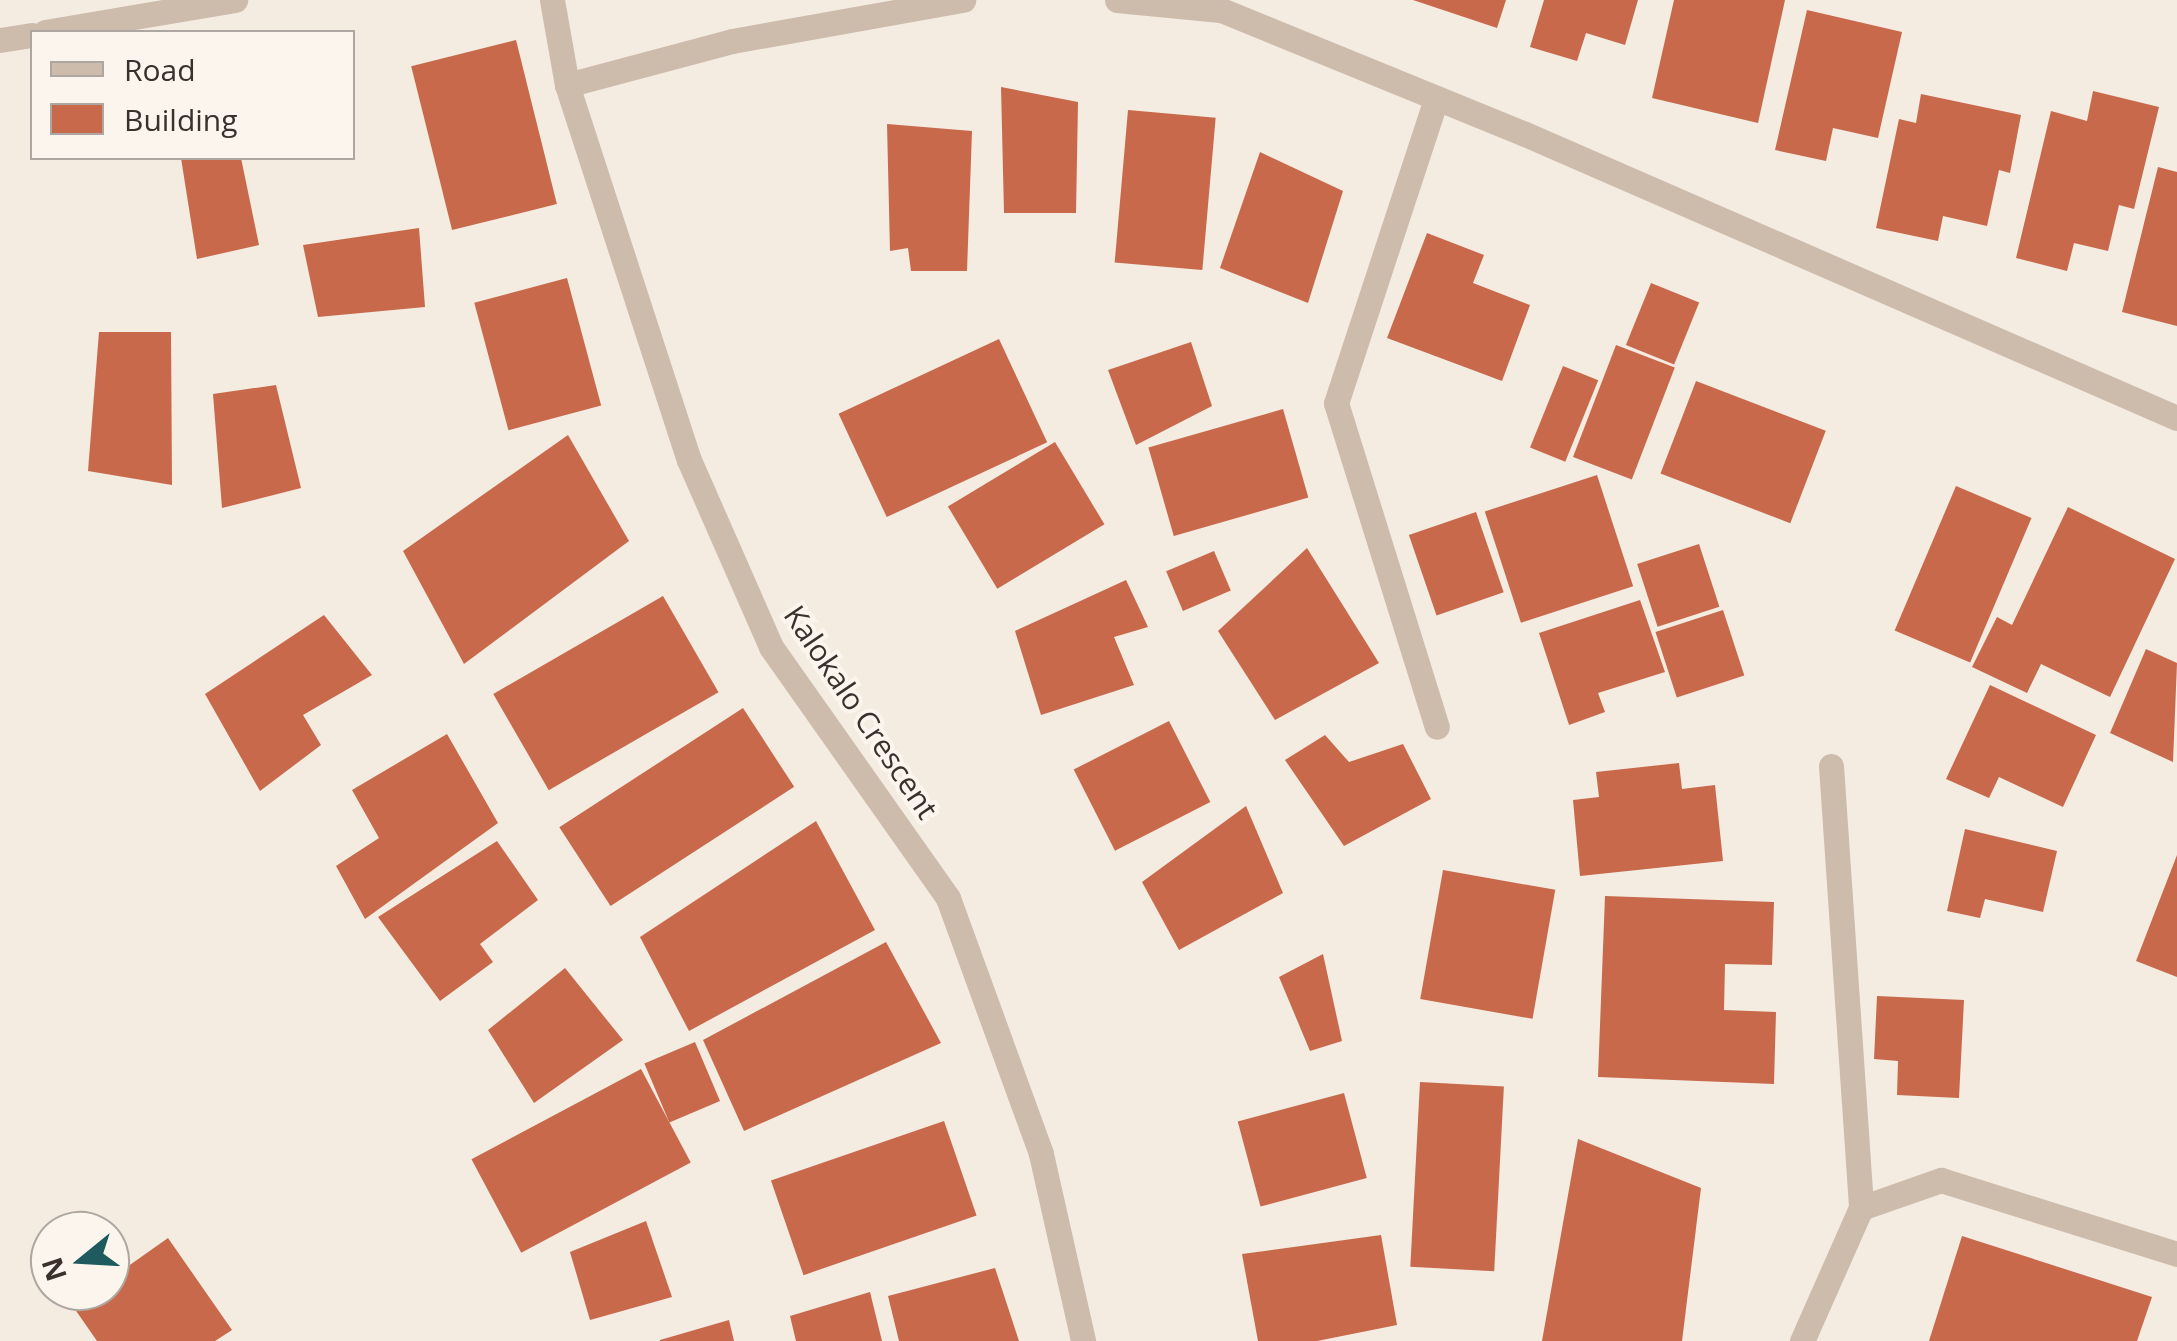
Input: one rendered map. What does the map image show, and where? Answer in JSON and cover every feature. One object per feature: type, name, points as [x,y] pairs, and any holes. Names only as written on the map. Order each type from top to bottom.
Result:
[{"type":"street","points":[[55,30],[186,4],[234,0]]},
{"type":"street","name":"Kalokalo Crescent","points":[[552,0],[567,84],[689,460],[770,647],[948,898],[1041,1154],[1084,1341]]},
{"type":"street","points":[[567,84],[732,41],[963,0]]},
{"type":"street","points":[[1117,0],[1220,10],[2177,418]]},
{"type":"street","points":[[0,40],[30,35]]},
{"type":"street","points":[[1436,99],[1336,402],[1437,727]]},
{"type":"street","points":[[1802,1341],[1861,1208],[1832,766]]},
{"type":"street","points":[[1861,1208],[1941,1180],[2177,1254]]},
{"type":"building","points":[[1413,0],[1506,0],[1497,28]]},
{"type":"building","points":[[1544,0],[1638,0],[1625,45],[1586,33],[1577,61],[1530,47]]},
{"type":"building","points":[[1674,0],[1785,0],[1758,123],[1652,98]]},
{"type":"building","points":[[1807,10],[1902,32],[1878,138],[1833,128],[1826,161],[1775,150]]},
{"type":"building","points":[[516,40],[557,204],[452,230],[411,66]]},
{"type":"building","points":[[1001,87],[1078,102],[1076,213],[1004,213]]},
{"type":"building","points":[[2093,91],[2159,107],[2134,209],[2119,205],[2108,251],[2074,243],[2067,271],[2016,258],[2051,111],[2087,121]]},
{"type":"building","points":[[1921,94],[2021,115],[2010,173],[1999,170],[1987,226],[1943,216],[1938,241],[1876,228],[1899,119],[1916,123]]},
{"type":"building","points":[[1128,110],[1216,118],[1202,270],[1115,262]]},
{"type":"building","points":[[887,124],[972,131],[967,271],[911,271],[908,248],[890,251]]},
{"type":"building","points":[[1260,152],[1343,191],[1308,303],[1220,268]]},
{"type":"building","points":[[181,160],[241,160],[259,245],[197,259]]},
{"type":"building","points":[[2158,167],[2177,172],[2177,326],[2122,312]]},
{"type":"building","points":[[419,228],[425,307],[318,317],[303,245]]},
{"type":"building","points":[[1427,233],[1484,255],[1473,283],[1530,305],[1502,381],[1387,338]]},
{"type":"building","points":[[567,278],[601,406],[508,430],[474,303]]},
{"type":"building","points":[[1651,283],[1699,302],[1674,365],[1626,345]]},
{"type":"building","points":[[99,332],[171,332],[172,485],[88,471]]},
{"type":"building","points":[[999,339],[1047,442],[887,517],[839,414]]},
{"type":"building","points":[[1191,342],[1212,406],[1136,445],[1108,370]]},
{"type":"building","points":[[1616,345],[1675,368],[1632,480],[1573,457]]},
{"type":"building","points":[[1563,366],[1598,380],[1565,462],[1530,448]]},
{"type":"building","points":[[1696,381],[1826,431],[1790,523],[1661,473]]},
{"type":"building","points":[[276,385],[301,488],[222,508],[213,394]]},
{"type":"building","points":[[1283,409],[1308,497],[1174,536],[1148,448]]},
{"type":"building","points":[[568,435],[629,541],[464,664],[403,551]]},
{"type":"building","points":[[1055,442],[1104,524],[997,589],[948,506]]},
{"type":"building","points":[[1597,475],[1633,586],[1521,623],[1485,511]]},
{"type":"building","points":[[1956,486],[2031,518],[1970,663],[1895,631]]},
{"type":"building","points":[[2068,507],[2175,559],[2110,697],[2041,664],[2027,693],[1972,667],[1997,617],[2012,625]]},
{"type":"building","points":[[1476,512],[1504,592],[1437,615],[1409,535]]},
{"type":"building","points":[[1699,544],[1719,607],[1658,627],[1637,564]]},
{"type":"building","points":[[1307,548],[1379,663],[1275,720],[1218,631]]},
{"type":"building","points":[[1214,551],[1231,591],[1183,611],[1166,571]]},
{"type":"building","points":[[1126,580],[1148,627],[1114,637],[1134,685],[1041,715],[1015,631]]},
{"type":"building","points":[[663,596],[718,692],[549,790],[493,694]]},
{"type":"building","points":[[1640,600],[1665,672],[1598,693],[1605,712],[1569,725],[1539,633]]},
{"type":"building","points":[[1723,610],[1744,676],[1677,698],[1655,632]]},
{"type":"building","points":[[324,615],[372,675],[303,715],[321,745],[260,791],[205,694]]},
{"type":"building","points":[[2146,649],[2177,663],[2173,762],[2110,733]]},
{"type":"building","points":[[1990,685],[2096,735],[2063,807],[1999,777],[1989,798],[1946,779]]},
{"type":"building","points":[[743,708],[794,787],[611,906],[559,827]]},
{"type":"building","points":[[1169,721],[1210,802],[1115,851],[1074,770]]},
{"type":"building","points":[[447,734],[498,823],[365,919],[336,866],[379,838],[352,790]]},
{"type":"building","points":[[1325,735],[1349,762],[1403,744],[1431,799],[1344,846],[1285,760]]},
{"type":"building","points":[[1679,763],[1682,789],[1715,785],[1723,861],[1580,876],[1573,800],[1599,797],[1596,772]]},
{"type":"building","points":[[1246,806],[1283,893],[1179,950],[1142,882]]},
{"type":"building","points":[[816,821],[875,930],[689,1031],[640,937]]},
{"type":"building","points":[[1965,829],[2057,851],[2043,912],[1985,899],[1980,918],[1947,911]]},
{"type":"building","points":[[497,841],[538,900],[480,944],[493,962],[440,1001],[378,917]]},
{"type":"building","points":[[2177,855],[2177,977],[2136,961]]},
{"type":"building","points":[[1443,870],[1555,890],[1533,1019],[1420,999]]},
{"type":"building","points":[[1605,896],[1774,902],[1772,965],[1725,964],[1724,1010],[1776,1012],[1774,1084],[1598,1077]]},
{"type":"building","points":[[886,942],[941,1043],[744,1131],[703,1040]]},
{"type":"building","points":[[1323,954],[1342,1041],[1310,1051],[1279,977]]},
{"type":"building","points":[[565,968],[623,1040],[534,1103],[488,1030]]},
{"type":"building","points":[[1877,996],[1964,1000],[1959,1098],[1897,1095],[1898,1061],[1874,1059]]},
{"type":"building","points":[[695,1042],[720,1101],[669,1122],[644,1063]]},
{"type":"building","points":[[641,1069],[691,1163],[521,1253],[471,1159]]},
{"type":"building","points":[[1420,1082],[1504,1086],[1494,1271],[1410,1267]]},
{"type":"building","points":[[1344,1093],[1367,1178],[1261,1206],[1238,1121]]},
{"type":"building","points":[[944,1121],[977,1216],[804,1275],[771,1181]]},
{"type":"building","points":[[1578,1139],[1701,1188],[1682,1341],[1542,1341]]},
{"type":"building","points":[[646,1221],[672,1297],[590,1320],[570,1252]]},
{"type":"building","points":[[1381,1235],[1397,1325],[1317,1341],[1258,1341],[1242,1254]]},
{"type":"building","points":[[1962,1236],[2152,1297],[2137,1341],[1929,1341]]},
{"type":"building","points":[[168,1238],[232,1330],[215,1341],[97,1341],[76,1311],[130,1311],[130,1265]]},
{"type":"building","points":[[995,1268],[1019,1341],[899,1341],[888,1296]]},
{"type":"building","points":[[870,1292],[882,1341],[796,1341],[790,1316]]},
{"type":"building","points":[[729,1320],[734,1341],[660,1341],[660,1340]]}]
